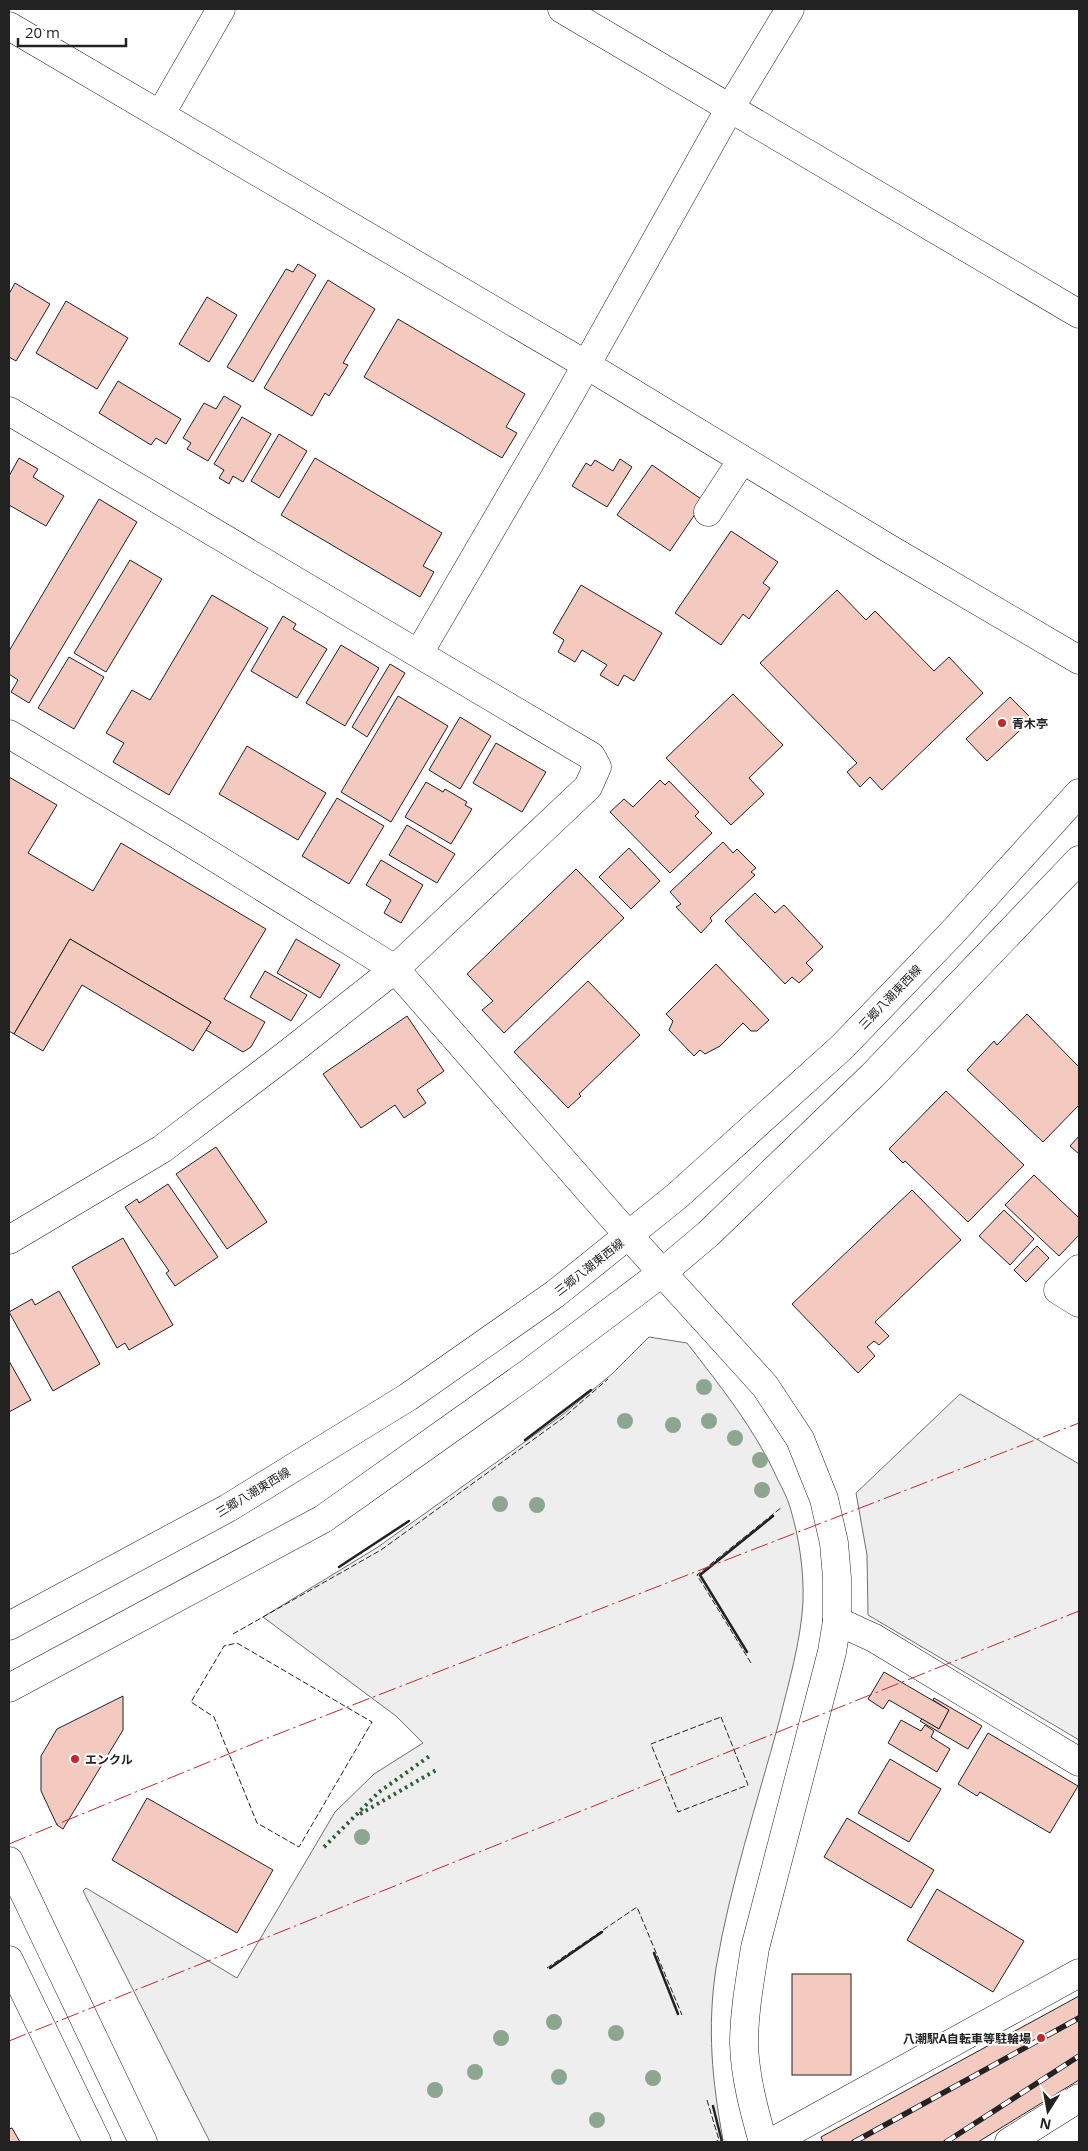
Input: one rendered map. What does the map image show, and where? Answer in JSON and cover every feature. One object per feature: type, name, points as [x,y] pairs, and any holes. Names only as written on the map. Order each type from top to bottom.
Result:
[{"type":"street","points":[[160,115],[221,9]]},
{"type":"street","points":[[562,9],[1079,314]]},
{"type":"street","points":[[419,653],[570,394],[585,364],[730,108],[790,9]]},
{"type":"street","points":[[9,26],[585,364],[888,548],[1079,660]]},
{"type":"street","points":[[9,411],[591,756],[597,766],[588,788],[395,969],[162,1149],[9,1240]]},
{"type":"street","points":[[708,512],[742,460]]},
{"type":"street","points":[[9,734],[176,833],[395,969],[765,1386],[800,1439],[824,1499],[834,1543],[837,1578],[837,1621],[830,1661],[756,1948],[748,1989],[744,2044],[751,2098],[763,2142]]},
{"type":"street","name":"三郷八潮東西線","points":[[9,1626],[228,1508],[408,1397],[555,1294],[630,1236],[842,1047],[952,933],[1079,793]]},
{"type":"street","points":[[9,1688],[323,1519],[526,1375],[663,1272],[708,1234],[872,1076],[1079,860]]},
{"type":"street","points":[[1079,1269],[1058,1290],[1079,1303]]},
{"type":"street","points":[[837,1621],[874,1638],[1079,1762]]},
{"type":"street","points":[[9,1861],[143,2142]]},
{"type":"street","points":[[9,1960],[97,2142]]},
{"type":"street","points":[[772,2142],[1079,1973]]},
{"type":"street","points":[[1009,2142],[1042,2133],[1079,2098]]},
{"type":"shaded area","points":[[649,1337],[687,1343],[725,1392],[748,1426],[769,1461],[790,1507],[802,1566],[802,1617],[794,1663],[736,1875],[716,1968],[711,2033],[716,2096],[723,2140],[719,2142],[210,2142],[83,1891],[86,1888],[237,1978],[335,1812],[374,1774],[423,1743],[396,1716],[263,1617],[378,1547],[561,1416],[612,1374]]},
{"type":"shaded area","points":[[960,1394],[1079,1464],[1079,1740],[868,1615],[867,1555],[856,1493]]},
{"type":"building","points":[[298,264],[316,275],[253,382],[227,367],[286,269],[293,272]]},
{"type":"building","points":[[328,280],[375,309],[343,363],[348,365],[329,396],[325,393],[312,416],[264,388]]},
{"type":"building","points":[[15,283],[50,304],[16,361],[9,357],[9,294]]},
{"type":"building","points":[[207,297],[237,315],[209,362],[179,344]]},
{"type":"building","points":[[66,301],[128,338],[97,389],[36,353]]},
{"type":"building","points":[[398,319],[525,394],[506,427],[517,433],[502,458],[364,377]]},
{"type":"building","points":[[118,381],[181,419],[166,444],[156,438],[151,445],[99,413]]},
{"type":"building","points":[[224,396],[241,406],[208,461],[187,449],[191,443],[183,438],[204,403],[216,409]]},
{"type":"building","points":[[242,417],[271,434],[243,482],[233,476],[229,484],[219,478],[224,470],[214,464]]},
{"type":"building","points":[[279,434],[307,451],[279,498],[251,481]]},
{"type":"building","points":[[19,458],[38,469],[33,477],[64,496],[46,526],[9,505],[9,476]]},
{"type":"building","points":[[315,458],[442,533],[423,566],[434,572],[420,597],[281,515]]},
{"type":"building","points":[[620,459],[632,467],[607,507],[572,486],[586,463],[591,466],[595,460],[613,471]]},
{"type":"building","points":[[652,465],[704,501],[670,551],[617,515]]},
{"type":"building","points":[[99,499],[137,522],[29,703],[11,692],[18,680],[9,674],[9,651]]},
{"type":"building","points":[[731,531],[778,562],[763,583],[770,588],[749,619],[743,614],[721,645],[675,613]]},
{"type":"building","points":[[130,560],[162,579],[106,672],[74,653]]},
{"type":"building","points":[[581,585],[662,633],[634,681],[624,675],[618,686],[600,675],[607,665],[582,650],[575,662],[558,652],[564,640],[553,633]]},
{"type":"building","points":[[837,590],[866,620],[875,611],[934,671],[949,657],[983,693],[882,790],[870,777],[860,787],[847,772],[857,763],[760,663]]},
{"type":"building","points":[[212,595],[268,628],[169,795],[113,762],[124,743],[106,733],[132,690],[150,700]]},
{"type":"building","points":[[283,616],[296,624],[293,629],[327,649],[297,698],[251,671]]},
{"type":"building","points":[[341,645],[379,668],[345,726],[306,703]]},
{"type":"building","points":[[69,657],[104,677],[74,729],[38,708]]},
{"type":"building","points":[[390,664],[405,673],[367,737],[352,727]]},
{"type":"building","points":[[733,694],[783,745],[749,778],[764,794],[731,825],[666,758]]},
{"type":"building","points":[[398,696],[448,726],[391,822],[341,792]]},
{"type":"building","points":[[1010,697],[1032,719],[987,761],[966,739]]},
{"type":"building","points":[[460,717],[491,736],[460,789],[429,770]]},
{"type":"building","points":[[496,743],[546,772],[522,812],[473,783]]},
{"type":"building","points":[[247,746],[326,793],[298,840],[219,794]]},
{"type":"building","points":[[9,777],[57,805],[28,853],[93,891],[121,843],[266,929],[224,999],[265,1022],[251,1047],[243,1052],[206,1030],[211,1022],[70,939],[14,1034],[9,1031]]},
{"type":"building","points":[[660,780],[665,785],[669,781],[699,812],[695,816],[712,833],[670,873],[610,812],[624,799],[633,807]]},
{"type":"building","points":[[426,782],[443,792],[445,789],[467,802],[465,805],[472,809],[451,844],[405,817]]},
{"type":"building","points":[[337,798],[384,826],[349,884],[302,856]]},
{"type":"building","points":[[407,825],[455,854],[437,883],[389,855]]},
{"type":"building","points":[[723,842],[733,853],[737,849],[756,868],[751,872],[755,875],[710,918],[712,921],[701,933],[676,907],[681,904],[670,892]]},
{"type":"building","points":[[629,848],[660,881],[631,909],[599,877]]},
{"type":"building","points":[[381,860],[423,885],[401,923],[384,913],[391,900],[366,885]]},
{"type":"building","points":[[576,869],[624,918],[504,1033],[482,1010],[493,1001],[467,974]]},
{"type":"building","points":[[755,893],[775,913],[784,905],[823,947],[806,963],[813,970],[799,983],[792,977],[785,984],[725,921]]},
{"type":"building","points":[[70,939],[211,1022],[193,1051],[82,985],[43,1051],[14,1034]]},
{"type":"building","points":[[296,939],[340,965],[320,998],[277,973]]},
{"type":"building","points":[[716,964],[769,1020],[757,1031],[751,1031],[743,1023],[720,1046],[705,1054],[700,1050],[694,1056],[669,1030],[673,1021],[666,1014]]},
{"type":"building","points":[[265,971],[307,995],[291,1021],[250,997]]},
{"type":"building","points":[[588,981],[640,1035],[579,1094],[581,1096],[568,1108],[514,1052]]},
{"type":"building","points":[[1027,1014],[1079,1067],[1079,1105],[1043,1142],[967,1070],[994,1041],[997,1045]]},
{"type":"building","points":[[407,1016],[444,1071],[417,1090],[426,1103],[404,1118],[395,1105],[361,1128],[323,1074]]},
{"type":"building","points":[[946,1091],[1024,1165],[968,1222],[905,1161],[903,1163],[889,1149]]},
{"type":"building","points":[[1079,1136],[1079,1154],[1070,1146]]},
{"type":"building","points":[[216,1147],[267,1222],[227,1249],[176,1174]]},
{"type":"building","points":[[1034,1175],[1079,1218],[1079,1235],[1059,1256],[1005,1205]]},
{"type":"building","points":[[168,1184],[218,1257],[175,1286],[166,1273],[169,1271],[125,1207],[137,1199],[139,1203]]},
{"type":"building","points":[[912,1190],[961,1240],[875,1322],[889,1336],[879,1345],[874,1341],[867,1347],[875,1356],[858,1373],[792,1304]]},
{"type":"building","points":[[1004,1210],[1034,1239],[1010,1265],[979,1236]]},
{"type":"building","points":[[123,1238],[173,1325],[129,1350],[125,1343],[117,1348],[72,1267]]},
{"type":"building","points":[[1037,1246],[1049,1258],[1026,1282],[1014,1270]]},
{"type":"building","points":[[59,1291],[100,1364],[53,1391],[9,1312],[32,1299],[35,1305]]},
{"type":"building","points":[[9,1361],[31,1400],[9,1412]]},
{"type":"building","points":[[884,1672],[949,1710],[939,1729],[889,1700],[883,1709],[868,1699]]},
{"type":"building","points":[[123,1696],[123,1730],[63,1829],[57,1825],[41,1791],[41,1756],[57,1729]]},
{"type":"building","points":[[934,1698],[982,1726],[968,1749],[920,1721],[922,1719],[939,1729],[949,1710],[933,1700]]},
{"type":"building","points":[[901,1720],[921,1731],[925,1725],[934,1731],[931,1737],[950,1749],[937,1772],[888,1743]]},
{"type":"building","points":[[988,1733],[1078,1786],[1050,1833],[980,1792],[977,1796],[958,1784]]},
{"type":"building","points":[[890,1759],[941,1789],[909,1842],[858,1813]]},
{"type":"building","points":[[147,1798],[273,1870],[237,1933],[112,1860]]},
{"type":"building","points":[[847,1818],[934,1870],[911,1908],[824,1857]]},
{"type":"building","points":[[937,1889],[1024,1941],[993,1992],[907,1940]]},
{"type":"building","points":[[792,1974],[851,1974],[851,2075],[792,2075]]},
{"type":"building","name":"八潮駅A自転車等駐輪場","points":[[1079,1996],[1079,2080],[978,2142],[823,2142],[821,2137]]},
{"type":"building","points":[[12,2128],[20,2142],[9,2142],[9,2129]]},
{"type":"railway","points":[[854,2142],[1079,2018]]},
{"type":"railway","points":[[946,2142],[1079,2056]]},
{"type":"hedge","points":[[324,1847],[379,1792],[431,1755]]},
{"type":"hedge","points":[[360,1814],[438,1769]]},
{"type":"fence","points":[[233,1634],[381,1550],[563,1418],[608,1379]]},
{"type":"fence","points":[[751,1663],[697,1575],[782,1507]]},
{"type":"fence","points":[[237,1643],[372,1722],[299,1847],[257,1823],[214,1717],[191,1702],[224,1646],[237,1643]]},
{"type":"fence","points":[[721,1717],[748,1785],[678,1812],[651,1744],[721,1717]]},
{"type":"fence","points":[[547,1968],[637,1907],[682,2015]]},
{"type":"fence","points":[[707,2100],[719,2140],[715,2142]]},
{"type":"wall","points":[[525,1440],[591,1390]]},
{"type":"wall","points":[[747,1652],[700,1575],[773,1516]]},
{"type":"wall","points":[[339,1567],[409,1521]]},
{"type":"wall","points":[[550,1968],[602,1932]]},
{"type":"wall","points":[[654,1953],[678,2014]]},
{"type":"wall","points":[[713,2106],[722,2142]]},
{"type":"power","points":[[9,1844],[265,1739],[1079,1423]]},
{"type":"power","points":[[9,2041],[1079,1611]]},
{"type":"place","name":"青木亭","points":[[1002,723]]},
{"type":"place","name":"エンクル","points":[[75,1759]]},
{"type":"place","name":"八潮駅A自転車等駐輪場","points":[[1041,2038]]}]
